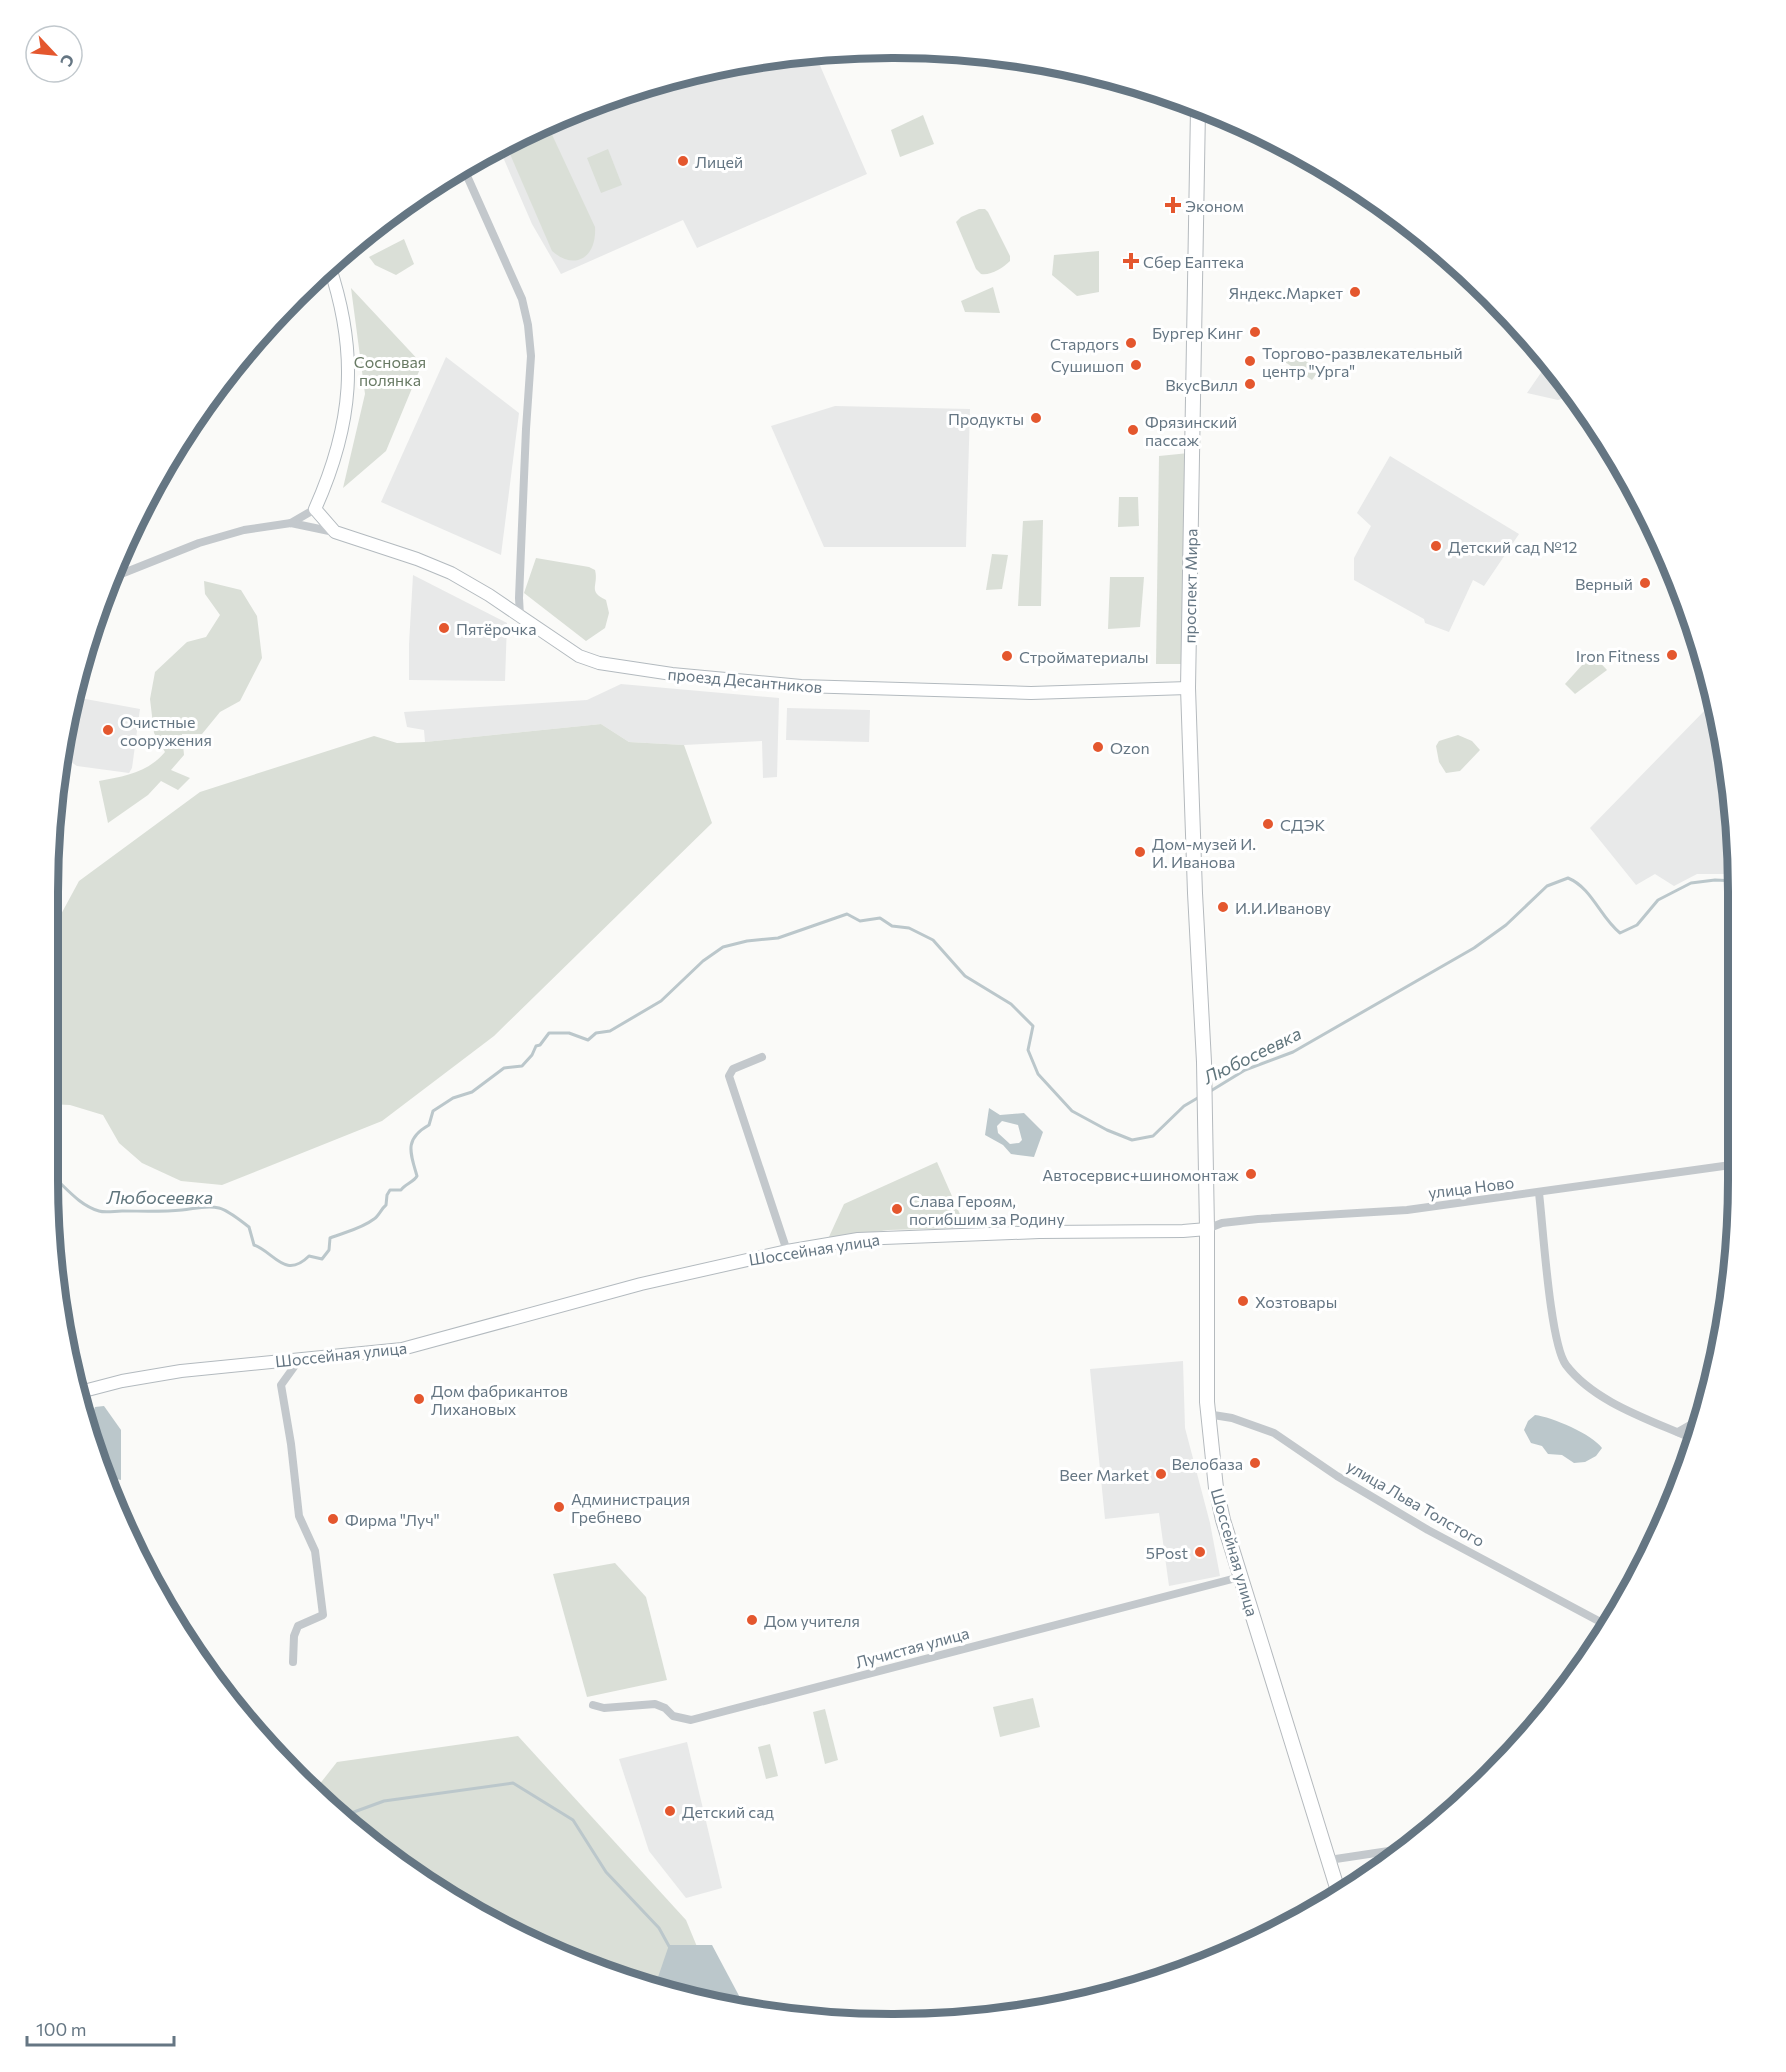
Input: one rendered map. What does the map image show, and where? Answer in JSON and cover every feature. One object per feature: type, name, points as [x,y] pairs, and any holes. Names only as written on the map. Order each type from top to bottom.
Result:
[{"type":"main road","name":"проспект Мира","points":[[1198,117],[1188,688],[1204,1062],[1207,1229]]},
{"type":"main road","name":"Шоссейная улица","points":[[1207,1229],[1207,1414],[1216,1488],[1240,1577],[1337,1886]]},
{"type":"street","points":[[467,175],[522,299],[528,325],[531,356],[526,429],[520,616]]},
{"type":"street","points":[[291,523],[315,509],[333,464],[344,425],[349,378],[347,337],[332,276]]},
{"type":"street","points":[[315,509],[335,532]]},
{"type":"street","points":[[122,574],[199,543],[244,530],[291,523],[335,532]]},
{"type":"street","name":"проезд Десантников","points":[[335,532],[417,559],[451,573],[579,656],[617,667],[801,686],[1011,693],[1188,688]]},
{"type":"street","points":[[762,1057],[733,1069],[729,1076],[787,1251]]},
{"type":"street","name":"улица Ново","points":[[1207,1229],[1222,1224],[1258,1219],[1407,1210],[1728,1165]]},
{"type":"street","points":[[1539,1193],[1554,1328],[1565,1364],[1583,1382],[1607,1399],[1644,1419],[1686,1436]]},
{"type":"street","name":"Шоссейная улица","points":[[86,1390],[122,1381],[181,1371],[402,1349],[582,1298],[787,1251],[858,1239],[1207,1229]]},
{"type":"street","points":[[293,1662],[294,1636],[298,1626],[323,1616],[315,1551],[299,1516],[291,1444],[281,1385],[299,1360]]},
{"type":"street","name":"улица Льва Толстого","points":[[1207,1414],[1232,1418],[1274,1433],[1337,1476],[1428,1530],[1600,1622]]},
{"type":"street","points":[[1677,1432],[1690,1425]]},
{"type":"street","name":"Лучистая улица","points":[[593,1705],[604,1708],[655,1704],[665,1708],[673,1716],[692,1720],[1240,1577]]},
{"type":"street","points":[[1329,1860],[1387,1851]]},
{"type":"shaded area","name":"Лицей","points":[[819,62],[867,174],[697,248],[683,220],[561,274],[532,224],[503,156],[574,122],[625,103],[677,87],[784,66]]},
{"type":"shaded area","points":[[446,357],[519,413],[501,555],[381,502]]},
{"type":"shaded area","points":[[1543,370],[1564,398],[1558,400],[1527,393]]},
{"type":"shaded area","points":[[835,406],[970,409],[966,547],[824,547],[771,426]]},
{"type":"shaded area","name":"Детский сад №12","points":[[1390,456],[1519,534],[1484,586],[1473,580],[1449,632],[1425,623],[1424,619],[1354,580],[1354,558],[1371,526],[1357,513]]},
{"type":"shaded area","points":[[413,575],[507,623],[505,681],[409,680]]},
{"type":"shaded area","points":[[621,684],[779,698],[777,777],[763,778],[762,741],[684,745],[629,742],[601,724],[425,742],[424,730],[407,727],[404,712],[587,700]]},
{"type":"shaded area","points":[[82,698],[140,709],[132,768],[129,773],[77,766],[71,762]]},
{"type":"shaded area","points":[[787,708],[870,710],[869,742],[786,740]]},
{"type":"shaded area","points":[[1706,709],[1720,784],[1727,874],[1697,874],[1674,886],[1655,874],[1636,885],[1590,828]]},
{"type":"shaded area","points":[[989,1108],[1000,1115],[1024,1113],[1043,1132],[1034,1157],[1011,1154],[1003,1145],[985,1135]],"holes":[[[1002,1121],[1018,1125],[1022,1140],[1019,1143],[1010,1144],[998,1133],[997,1126]]]},
{"type":"shaded area","points":[[1183,1361],[1185,1428],[1210,1523],[1220,1576],[1169,1586],[1159,1513],[1105,1519],[1090,1369]]},
{"type":"shaded area","points":[[104,1406],[121,1430],[121,1480],[115,1479],[103,1447],[93,1413],[95,1407]]},
{"type":"shaded area","points":[[1535,1415],[1571,1427],[1590,1437],[1602,1448],[1596,1456],[1585,1462],[1574,1463],[1562,1455],[1548,1454],[1542,1446],[1531,1443],[1524,1430],[1528,1421]]},
{"type":"shaded area","name":"Детский сад","points":[[687,1742],[722,1888],[686,1898],[649,1851],[619,1759]]},
{"type":"shaded area","points":[[669,1945],[712,1945],[741,1999],[677,1985],[657,1979]]},
{"type":"green space","points":[[923,115],[934,144],[900,157],[891,130]]},
{"type":"green space","points":[[551,133],[595,227],[592,246],[583,258],[569,260],[552,251],[509,153]]},
{"type":"green space","points":[[608,149],[622,185],[601,193],[587,158]]},
{"type":"green space","points":[[979,209],[985,209],[988,212],[1010,256],[1010,261],[992,273],[981,274],[976,269],[956,222],[961,217]]},
{"type":"green space","points":[[404,239],[414,264],[396,275],[375,265],[369,257]]},
{"type":"green space","points":[[1099,251],[1099,292],[1077,296],[1052,275],[1054,255]]},
{"type":"green space","points":[[993,287],[1000,313],[965,312],[961,301]]},
{"type":"green space","name":"Сосновая полянка","points":[[351,288],[422,364],[386,451],[343,488],[365,394]]},
{"type":"green space","points":[[1294,349],[1321,367],[1312,380],[1285,362]]},
{"type":"green space","points":[[1189,453],[1184,664],[1156,664],[1159,456]]},
{"type":"green space","points":[[1119,497],[1138,497],[1139,526],[1118,527]]},
{"type":"green space","points":[[1043,520],[1041,606],[1018,606],[1023,521]]},
{"type":"green space","points":[[992,554],[1008,555],[1002,589],[986,590]]},
{"type":"green space","points":[[536,558],[595,570],[595,591],[606,600],[609,613],[605,628],[586,641],[524,593]]},
{"type":"green space","points":[[1110,577],[1144,577],[1140,627],[1108,629]]},
{"type":"green space","points":[[204,581],[241,590],[257,616],[262,658],[240,701],[220,712],[202,734],[182,734],[184,755],[171,770],[190,778],[178,790],[161,781],[148,795],[108,823],[99,781],[143,769],[165,752],[154,733],[150,699],[155,672],[187,642],[206,637],[220,615],[205,594]]},
{"type":"green space","points":[[1592,654],[1607,670],[1575,694],[1565,684]]},
{"type":"green space","points":[[601,724],[629,742],[684,745],[712,823],[494,1036],[382,1121],[222,1185],[181,1181],[142,1163],[119,1143],[103,1115],[70,1105],[58,1104],[58,920],[79,881],[200,792],[374,736],[397,743]]},
{"type":"green space","points":[[1458,735],[1472,741],[1480,750],[1460,771],[1446,773],[1439,762],[1436,746],[1439,741]]},
{"type":"green space","points":[[937,1162],[966,1228],[888,1230],[828,1239],[844,1204]]},
{"type":"green space","points":[[615,1563],[646,1597],[667,1680],[587,1697],[553,1574]]},
{"type":"green space","points":[[1033,1698],[1040,1727],[1000,1737],[993,1707]]},
{"type":"green space","points":[[825,1709],[838,1760],[825,1764],[813,1712]]},
{"type":"green space","points":[[518,1736],[686,1920],[717,1994],[625,1969],[574,1950],[476,1902],[429,1873],[385,1841],[320,1784],[337,1762]]},
{"type":"green space","points":[[770,1744],[778,1776],[766,1779],[758,1747]]},
{"type":"waterway","name":"Любосеевка","points":[[1209,1092],[1245,1070],[1293,1052],[1474,948],[1506,925],[1547,886],[1568,878],[1576,883],[1590,896],[1620,933],[1637,925],[1658,900],[1691,883],[1728,881]]},
{"type":"waterway","name":"Любосеевка","points":[[58,1181],[84,1204],[99,1211],[160,1211],[205,1207],[223,1209],[249,1227],[254,1245],[280,1262],[293,1265],[301,1263],[309,1256],[322,1259],[329,1250],[330,1238],[358,1228],[374,1219],[386,1205],[390,1190],[401,1190],[416,1178],[411,1153],[412,1141],[421,1130],[429,1125],[433,1111],[453,1098],[472,1092],[504,1068],[522,1066],[532,1055],[536,1046],[540,1045],[549,1033],[569,1033],[588,1040],[596,1033],[610,1031],[661,1001],[703,961],[723,947],[747,941],[778,938],[847,914],[860,921],[880,918],[892,926],[909,928],[933,940],[965,976],[1011,1004],[1033,1026],[1028,1050],[1038,1074],[1072,1111],[1107,1130],[1132,1140],[1153,1136],[1184,1106],[1201,1096]]},
{"type":"waterway","points":[[351,1813],[384,1801],[513,1783],[573,1820],[606,1872],[659,1928],[670,1948]]},
{"type":"place","name":"Лицей","points":[[683,161]]},
{"type":"place","name":"Эконом","points":[[1173,205]]},
{"type":"place","name":"Сбер Еаптека","points":[[1131,261]]},
{"type":"place","name":"Яндекс.Маркет","points":[[1355,292]]},
{"type":"place","name":"Бургер Кинг","points":[[1255,332]]},
{"type":"place","name":"Стардогs","points":[[1131,343]]},
{"type":"place","name":"Торгово-развлекательный центр \"Урга\"","points":[[1250,361]]},
{"type":"place","name":"Сушишоп","points":[[1136,365]]},
{"type":"place","name":"ВкусВилл","points":[[1250,384]]},
{"type":"place","name":"Продукты","points":[[1036,418]]},
{"type":"place","name":"Фрязинский пассаж","points":[[1133,430]]},
{"type":"place","name":"Детский сад №12","points":[[1436,546]]},
{"type":"place","name":"Верный","points":[[1645,583]]},
{"type":"place","name":"Пятёрочка","points":[[444,628]]},
{"type":"place","name":"Iron Fitness","points":[[1672,655]]},
{"type":"place","name":"Стройматериалы","points":[[1007,656]]},
{"type":"place","name":"Очистные сооружения","points":[[108,730]]},
{"type":"place","name":"Ozon","points":[[1098,747]]},
{"type":"place","name":"СДЭК","points":[[1268,824]]},
{"type":"place","name":"Дом-музей И. И. Иванова","points":[[1140,852]]},
{"type":"place","name":"И.И.Иванову","points":[[1223,907]]},
{"type":"place","name":"Автосервис+шиномонтаж","points":[[1251,1174]]},
{"type":"place","name":"Слава Героям, погибшим за Родину","points":[[897,1209]]},
{"type":"place","name":"Хозтовары","points":[[1243,1301]]},
{"type":"place","name":"Дом фабрикантов Лихановых","points":[[419,1399]]},
{"type":"place","name":"Велобаза","points":[[1255,1463]]},
{"type":"place","name":"Beer Market","points":[[1161,1474]]},
{"type":"place","name":"Администрация Гребнево","points":[[559,1507]]},
{"type":"place","name":"Фирма \"Луч\"","points":[[333,1519]]},
{"type":"place","name":"5Post","points":[[1200,1552]]},
{"type":"place","name":"Дом учителя","points":[[752,1620]]},
{"type":"place","name":"Детский сад","points":[[670,1811]]}]
